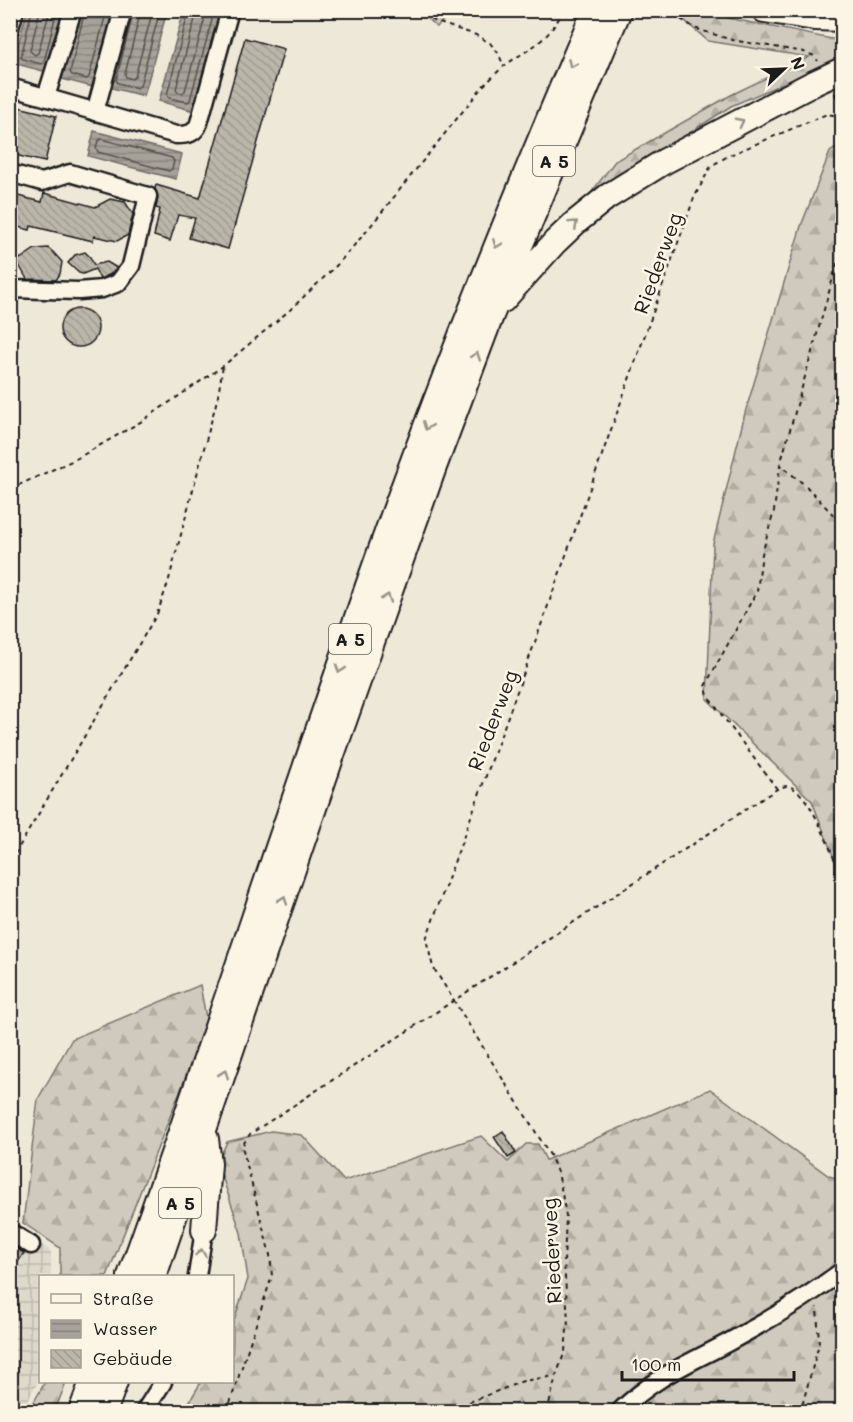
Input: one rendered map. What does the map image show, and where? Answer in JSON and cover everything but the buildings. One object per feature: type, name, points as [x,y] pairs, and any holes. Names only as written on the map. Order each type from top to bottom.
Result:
[{"type":"highway","name":"A 5","points":[[130,1275],[177,1146],[380,551],[495,248],[595,10]]},
{"type":"highway","name":"A 5","points":[[154,1275],[381,617],[492,313],[619,10]]},
{"type":"highway","points":[[764,10],[815,18],[843,19]]},
{"type":"highway","points":[[492,313],[555,242],[607,197],[665,161],[826,74]]},
{"type":"highway","points":[[204,1230],[209,1164],[205,1129]]},
{"type":"highway","points":[[81,1412],[92,1383]]},
{"type":"highway","points":[[104,1412],[115,1383]]},
{"type":"street","points":[[10,28],[15,10]]},
{"type":"street","points":[[46,98],[73,10]]},
{"type":"street","points":[[95,112],[123,10]]},
{"type":"street","points":[[10,87],[176,135],[192,133],[197,129],[199,123],[230,10]]},
{"type":"street","points":[[10,173],[42,182],[70,172],[148,196],[131,266],[118,283],[102,290],[10,289]]},
{"type":"street","points":[[197,1275],[204,1230]]},
{"type":"street","points":[[10,1232],[32,1245]]},
{"type":"street","points":[[619,1412],[642,1390],[663,1376],[735,1339],[817,1290],[843,1271]]},
{"type":"street","points":[[144,1412],[162,1383]]},
{"type":"path","points":[[416,10],[436,22],[476,35],[490,44],[498,53],[504,66]]},
{"type":"path","points":[[10,489],[76,459],[142,422],[223,366],[291,309],[336,266],[483,86],[504,66],[539,44],[551,32],[563,10]]},
{"type":"path","points":[[665,10],[697,29],[732,40],[804,52],[814,56],[826,74]]},
{"type":"path","points":[[835,93],[843,116]]},
{"type":"path","name":"Riederweg","points":[[548,1412],[556,1376],[565,1351],[568,1320],[564,1263],[566,1216],[559,1177],[550,1155],[434,967],[426,939],[698,190],[711,166],[730,155],[827,114],[838,116],[843,120]]},
{"type":"path","points":[[777,789],[709,698],[705,686],[757,591],[762,554],[774,511],[780,465],[843,246]]},
{"type":"path","points":[[837,264],[843,266]]},
{"type":"path","points":[[10,862],[157,614],[168,583],[218,396],[223,366]]},
{"type":"path","points":[[780,465],[805,485],[843,524]]},
{"type":"path","points":[[227,1412],[272,1276],[270,1255],[242,1146],[250,1134],[777,789],[787,786],[793,788],[810,805],[843,880]]},
{"type":"path","points":[[806,1412],[802,1406],[819,1344],[817,1290]]},
{"type":"path","points":[[444,1412],[523,1381],[556,1376]]},
{"type":"shaded area","points":[[10,1223],[51,1251],[51,1275],[39,1275],[39,1380],[22,1411],[11,1411]]},
{"type":"green space","points":[[418,11],[452,11],[437,27]]},
{"type":"green space","points":[[679,11],[709,11],[728,18],[842,41],[842,58],[731,106],[585,201],[615,161],[731,95],[809,57],[708,41],[677,14]]},
{"type":"green space","points":[[842,144],[842,879],[812,801],[707,699],[713,544],[745,413],[801,226],[830,152]]},
{"type":"green space","points":[[200,985],[207,1023],[107,1275],[60,1275],[60,1248],[23,1223],[38,1099],[72,1039]]},
{"type":"green space","points":[[710,1089],[829,1176],[842,1180],[842,1411],[449,1412],[447,1407],[436,1412],[181,1412],[200,1383],[234,1383],[234,1320],[248,1279],[241,1233],[221,1173],[222,1153],[227,1142],[271,1131],[302,1135],[344,1181],[481,1136],[508,1162],[526,1144],[538,1144],[546,1160]]},
{"type":"green space","points":[[44,1383],[66,1383],[55,1411],[29,1411]]},
{"type":"water","points":[[27,11],[64,11],[47,72],[13,63]]},
{"type":"water","points":[[80,11],[113,11],[93,87],[62,79]]},
{"type":"water","points":[[128,11],[167,11],[144,96],[108,87]]},
{"type":"water","points":[[184,11],[206,11],[220,14],[194,111],[159,101]]},
{"type":"water","points":[[94,131],[182,154],[176,179],[88,156]]}]
